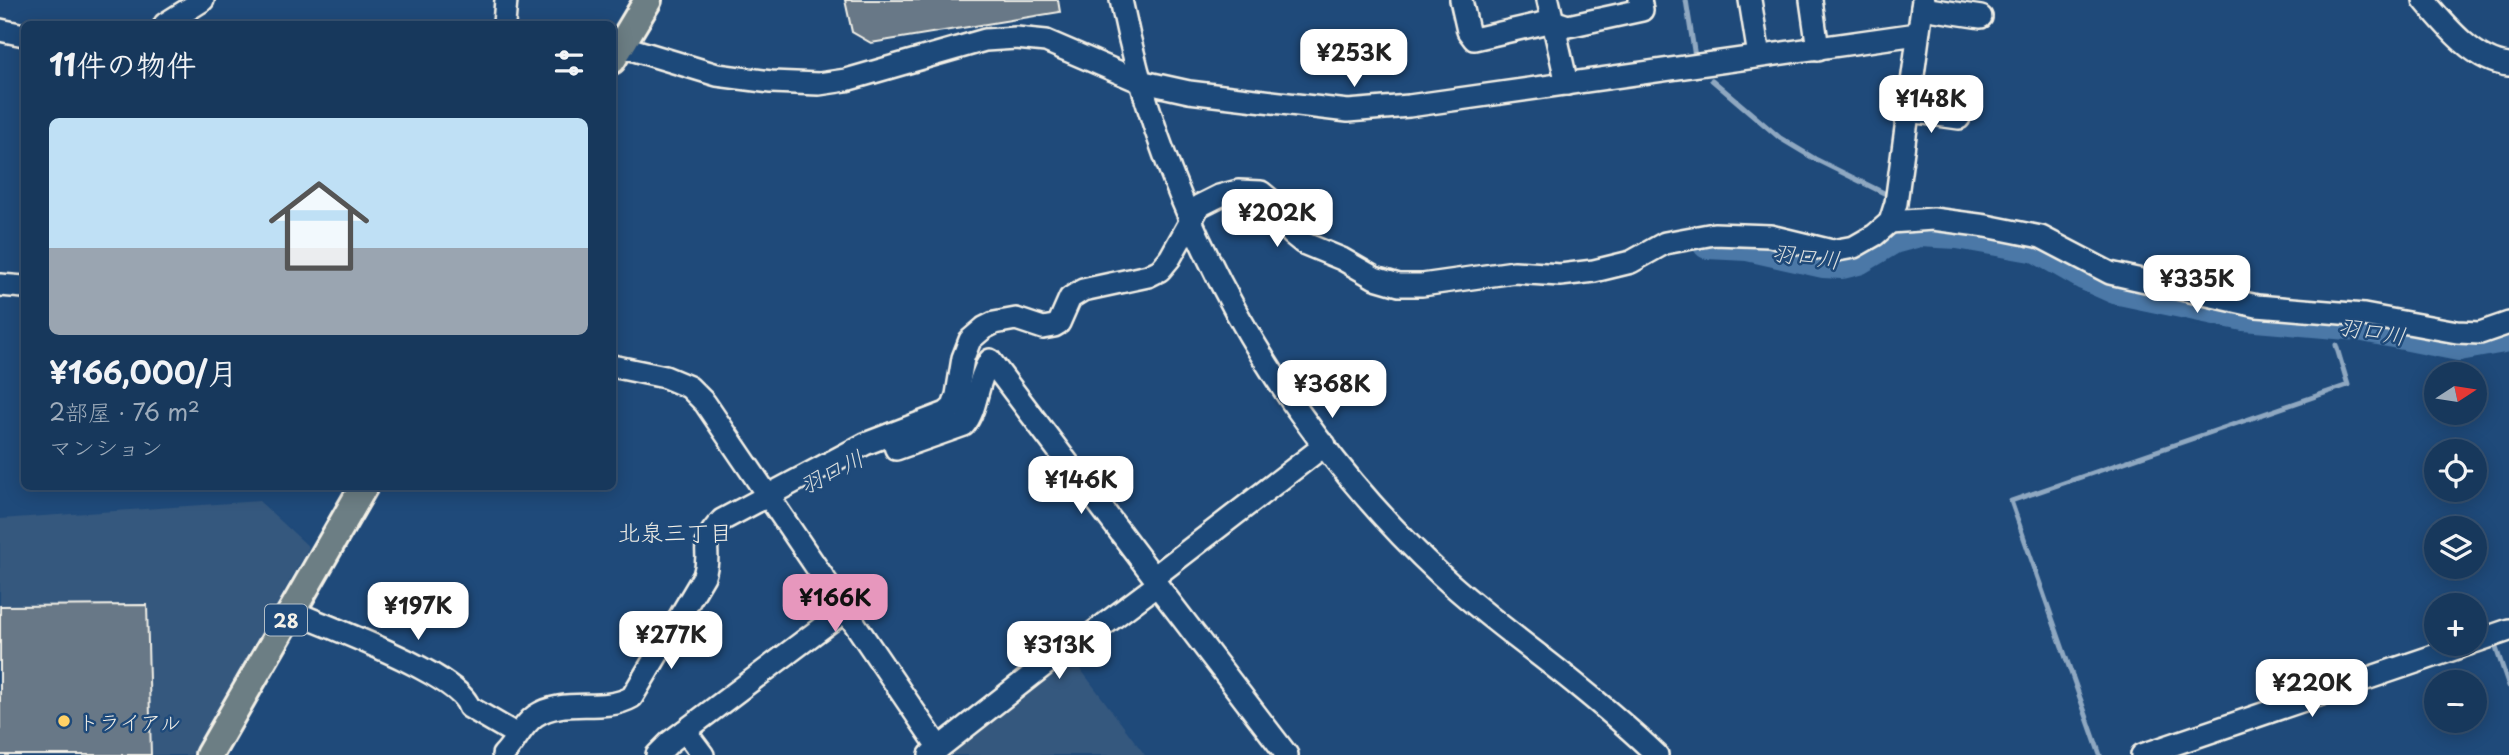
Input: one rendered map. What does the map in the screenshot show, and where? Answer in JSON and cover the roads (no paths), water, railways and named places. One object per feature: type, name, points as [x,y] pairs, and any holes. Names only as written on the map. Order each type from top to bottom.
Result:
[{"type":"main road","points":[[617,53],[648,0]]},
{"type":"main road","name":"28","points":[[209,755],[362,490]]},
{"type":"street","points":[[504,21],[506,0]]},
{"type":"street","points":[[1121,0],[1139,82],[1191,222],[1241,323],[1290,399],[1363,495],[1442,576],[1524,645],[1577,685],[1657,755]]},
{"type":"street","points":[[1461,0],[1468,31],[1474,38],[1553,21],[1568,26],[1642,10],[1640,0]]},
{"type":"street","points":[[1548,0],[1567,84]]},
{"type":"street","points":[[1750,0],[1759,56]]},
{"type":"street","points":[[1811,0],[1818,49]]},
{"type":"street","points":[[2424,0],[2454,36],[2480,53],[2509,65]]},
{"type":"street","points":[[169,21],[196,1]]},
{"type":"street","points":[[503,755],[527,723],[548,709],[621,704],[632,697],[704,576],[707,566],[707,539],[722,520],[865,444],[946,413],[953,407],[957,395],[963,358],[970,340],[984,328],[994,323],[1016,319],[1043,328],[1054,326],[1059,323],[1070,298],[1083,290],[1148,276],[1160,270],[1170,258],[1199,206],[1219,195],[1238,191],[1261,192],[1272,201],[1292,234],[1303,243],[1342,259],[1375,278],[1399,285],[1422,285],[1514,272],[1560,275],[1594,271],[1631,262],[1665,243],[1714,233],[1770,236],[1832,251],[1854,247],[1875,235],[1890,222],[1896,203],[1922,4],[1981,17]]},
{"type":"street","points":[[0,30],[21,34]]},
{"type":"street","points":[[617,53],[717,75],[771,82],[819,84],[846,80],[985,40],[1016,38],[1046,41],[1139,82],[1189,92],[1348,111],[1409,106],[1917,34]]},
{"type":"street","points":[[1909,111],[1959,118]]},
{"type":"street","points":[[1890,222],[1933,219],[2041,237],[2110,273],[2257,306],[2364,315],[2458,332],[2480,333],[2509,323]]},
{"type":"street","points":[[0,285],[21,287]]},
{"type":"street","points":[[891,434],[896,449],[964,425],[970,418],[981,373],[990,359],[1287,755]]},
{"type":"street","points":[[616,367],[665,377],[689,387],[705,403],[844,611],[934,752],[1051,660],[1073,648],[1325,445]]},
{"type":"street","points":[[291,611],[408,661],[452,686],[467,699],[469,707],[512,732]]},
{"type":"street","points":[[657,755],[844,611]]},
{"type":"street","points":[[2487,638],[2509,630]]},
{"type":"street","points":[[2142,755],[2434,656]]},
{"type":"street","points":[[685,731],[703,755]]},
{"type":"waterway","points":[[1686,0],[1695,57]]},
{"type":"waterway","points":[[1712,80],[1780,138],[1815,159],[1886,194]]},
{"type":"waterway","name":"羽口川","points":[[1708,243],[1747,245],[1823,262],[1842,263],[1858,259],[1893,238],[1919,231],[1958,233],[2037,247],[2115,288],[2244,315],[2359,325],[2459,345],[2509,336]]},
{"type":"waterway","points":[[2100,755],[2011,501],[2348,385],[2336,345]]},
{"type":"waterway","points":[[2495,645],[2509,686]]},
{"type":"place","name":"トライアル","points":[[64,721]]},
{"type":"district","name":"北泉三丁目","points":[[675,531]]}]
